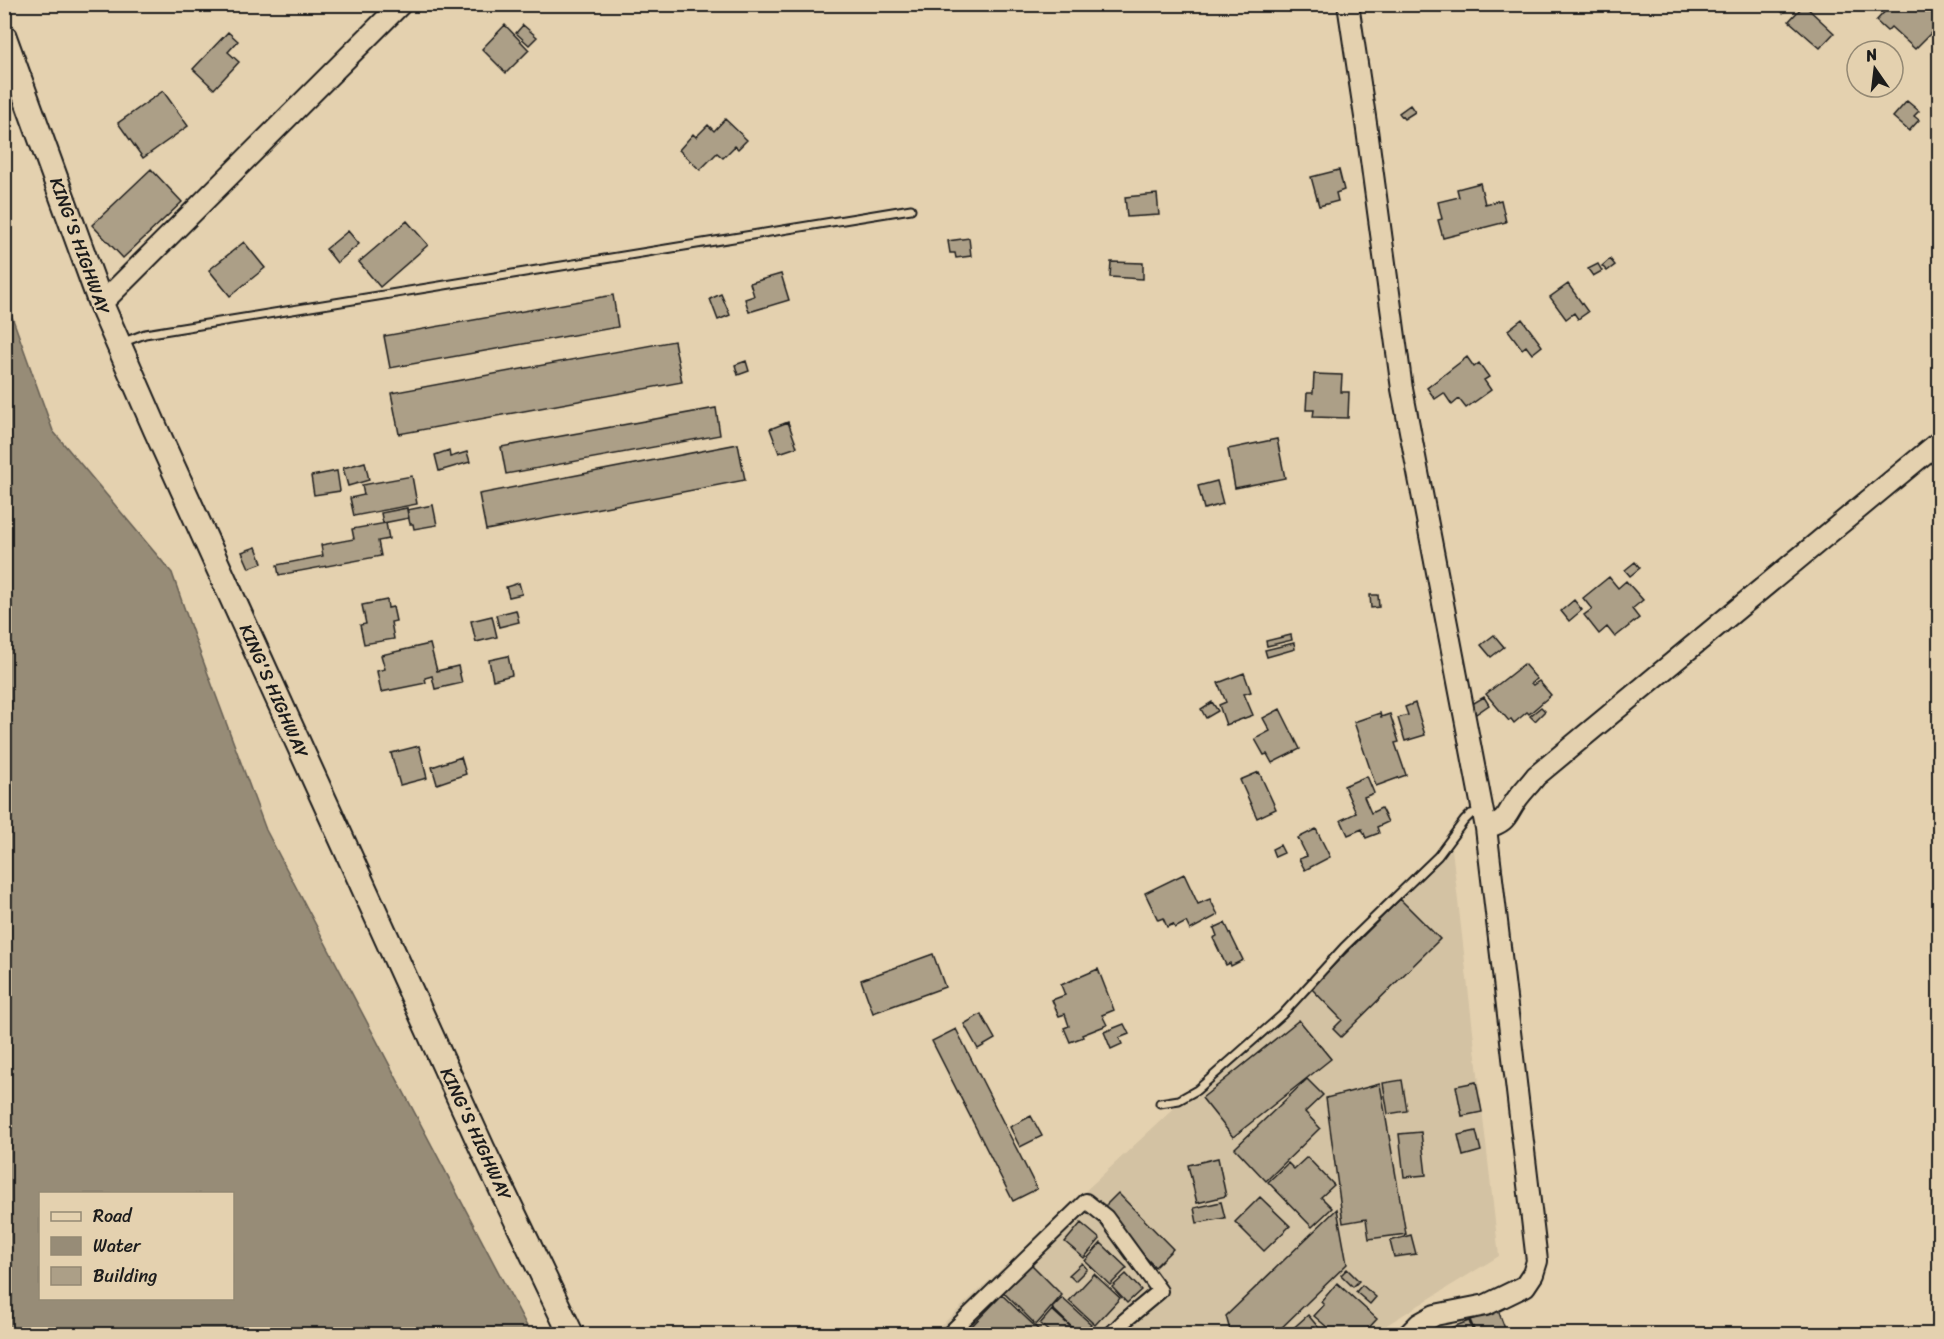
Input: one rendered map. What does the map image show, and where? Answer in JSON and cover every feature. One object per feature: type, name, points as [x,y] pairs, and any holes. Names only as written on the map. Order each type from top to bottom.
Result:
[{"type":"highway","name":"KING'S HIGHWAY","points":[[4,37],[101,304],[118,344],[482,1148],[571,1335]]},
{"type":"street","points":[[101,304],[401,4]]},
{"type":"street","points":[[1347,4],[1367,130],[1402,389],[1485,820],[1537,1261],[1533,1274],[1525,1286],[1486,1305],[1435,1315],[1419,1324],[1409,1335]]},
{"type":"street","points":[[1485,820],[1498,824],[1508,817],[1516,800],[1536,776],[1940,441]]},
{"type":"street","points":[[949,1335],[1086,1201],[1106,1217],[1160,1292],[1123,1322],[1112,1335]]},
{"type":"lane","points":[[118,344],[145,334],[911,210]]},
{"type":"lane","points":[[1160,1104],[1179,1100],[1197,1090],[1282,1015],[1344,947],[1438,856],[1471,814],[1485,820]]},
{"type":"shaded area","points":[[1452,849],[1499,1256],[1372,1334],[932,1334]]},
{"type":"water","points":[[5,297],[53,431],[172,573],[266,830],[531,1334],[5,1334]]},
{"type":"building","points":[[1774,4],[1791,4],[1783,13]]},
{"type":"building","points":[[1892,4],[1940,4],[1940,24],[1915,49],[1891,27],[1887,31],[1876,21]]},
{"type":"building","points":[[1804,5],[1834,33],[1820,48],[1789,21]]},
{"type":"building","points":[[505,25],[529,50],[506,73],[482,49]]},
{"type":"building","points":[[523,25],[537,37],[529,45],[516,33]]},
{"type":"building","points":[[228,32],[238,41],[228,52],[239,62],[214,89],[193,69]]},
{"type":"building","points":[[163,91],[188,126],[143,158],[118,123]]},
{"type":"building","points":[[1907,101],[1919,111],[1914,116],[1919,120],[1909,131],[1893,117]]},
{"type":"building","points":[[1410,105],[1415,112],[1404,119],[1399,113]]},
{"type":"building","points":[[725,119],[747,140],[738,149],[735,146],[723,158],[717,153],[700,170],[679,150],[693,134],[696,137],[708,125],[714,131]]},
{"type":"building","points":[[151,169],[182,202],[123,258],[92,225]]},
{"type":"building","points":[[1339,170],[1344,190],[1336,193],[1338,201],[1319,206],[1311,177]]},
{"type":"building","points":[[1480,183],[1485,204],[1501,200],[1506,222],[1443,238],[1438,220],[1442,219],[1438,202],[1459,197],[1457,189]]},
{"type":"building","points":[[1157,194],[1159,215],[1127,217],[1125,197]]},
{"type":"building","points":[[407,221],[428,245],[380,287],[359,262]]},
{"type":"building","points":[[348,231],[359,244],[337,263],[326,249]]},
{"type":"building","points":[[969,238],[971,256],[956,258],[955,253],[950,253],[948,241]]},
{"type":"building","points":[[244,242],[265,268],[230,296],[209,270]]},
{"type":"building","points":[[1610,259],[1615,265],[1607,271],[1602,266]]},
{"type":"building","points":[[1111,262],[1143,263],[1143,279],[1110,277]]},
{"type":"building","points":[[1598,264],[1602,271],[1593,276],[1588,269]]},
{"type":"building","points":[[781,274],[789,300],[749,312],[745,299],[754,296],[750,283]]},
{"type":"building","points":[[1568,284],[1588,312],[1578,319],[1574,313],[1566,319],[1550,297]]},
{"type":"building","points":[[721,294],[730,315],[718,320],[710,299]]},
{"type":"building","points":[[613,295],[618,327],[390,368],[384,336]]},
{"type":"building","points":[[1522,319],[1542,346],[1532,354],[1526,346],[1522,349],[1508,330]]},
{"type":"building","points":[[674,341],[682,382],[399,434],[391,393]]},
{"type":"building","points":[[1467,357],[1474,367],[1479,363],[1489,377],[1484,380],[1491,390],[1466,408],[1459,399],[1452,405],[1444,393],[1435,399],[1427,388]]},
{"type":"building","points":[[746,361],[749,371],[738,375],[735,365]]},
{"type":"building","points":[[1314,374],[1342,375],[1341,392],[1349,392],[1348,418],[1313,417],[1314,410],[1306,410],[1307,393],[1313,393]]},
{"type":"building","points":[[716,408],[720,435],[506,474],[501,447]]},
{"type":"building","points":[[788,422],[797,447],[779,453],[770,429]]},
{"type":"building","points":[[1277,439],[1285,478],[1235,488],[1228,449]]},
{"type":"building","points":[[738,444],[745,480],[486,530],[479,494]]},
{"type":"building","points":[[449,450],[450,457],[467,452],[470,462],[439,471],[435,455]]},
{"type":"building","points":[[365,462],[369,480],[348,486],[343,468]]},
{"type":"building","points":[[337,471],[340,491],[314,495],[311,476]]},
{"type":"building","points":[[412,476],[417,504],[354,516],[350,498],[364,495],[362,485]]},
{"type":"building","points":[[1217,481],[1223,504],[1204,509],[1198,486]]},
{"type":"building","points":[[433,505],[437,525],[414,529],[413,524],[410,524],[407,510]]},
{"type":"building","points":[[407,508],[409,518],[383,523],[381,513]]},
{"type":"building","points":[[386,523],[389,539],[378,541],[381,556],[279,575],[277,565],[323,556],[321,545],[354,539],[352,529]]},
{"type":"building","points":[[256,547],[262,563],[249,568],[242,552]]},
{"type":"building","points":[[1635,562],[1640,568],[1630,576],[1625,570]]},
{"type":"building","points":[[1609,577],[1618,588],[1626,581],[1643,600],[1632,609],[1639,618],[1615,637],[1607,627],[1599,634],[1584,615],[1592,609],[1583,598]]},
{"type":"building","points":[[519,583],[522,594],[509,597],[506,587]]},
{"type":"building","points":[[1370,595],[1378,595],[1379,607],[1371,608]]},
{"type":"building","points":[[387,600],[388,608],[393,607],[396,621],[391,622],[394,639],[364,644],[360,625],[366,624],[362,605]]},
{"type":"building","points":[[1574,600],[1582,610],[1569,621],[1561,611]]},
{"type":"building","points":[[516,610],[519,622],[499,627],[496,615]]},
{"type":"building","points":[[492,616],[497,637],[476,642],[471,621]]},
{"type":"building","points":[[1291,635],[1292,640],[1267,646],[1266,641]]},
{"type":"building","points":[[1494,635],[1504,647],[1491,657],[1481,645]]},
{"type":"building","points":[[1294,643],[1295,649],[1267,657],[1265,650]]},
{"type":"building","points":[[430,644],[437,671],[458,666],[462,683],[435,689],[432,676],[425,678],[426,683],[381,692],[377,671],[385,669],[381,655]]},
{"type":"building","points":[[508,656],[512,675],[493,680],[489,660]]},
{"type":"building","points":[[1524,664],[1537,679],[1531,683],[1533,685],[1539,681],[1551,695],[1529,714],[1527,712],[1514,723],[1511,719],[1509,721],[1486,694]]},
{"type":"building","points":[[1244,673],[1251,692],[1244,694],[1253,715],[1226,725],[1219,705],[1226,702],[1218,683]]},
{"type":"building","points":[[1484,697],[1489,705],[1473,716],[1467,707]]},
{"type":"building","points":[[1212,702],[1218,711],[1206,718],[1201,709]]},
{"type":"building","points":[[1415,703],[1425,735],[1405,741],[1398,718],[1408,715],[1405,707]]},
{"type":"building","points":[[1541,707],[1545,711],[1535,721],[1530,716]]},
{"type":"building","points":[[1280,709],[1300,749],[1272,763],[1267,754],[1264,755],[1255,739],[1270,731],[1263,718]]},
{"type":"building","points":[[1380,713],[1381,717],[1390,714],[1399,742],[1395,743],[1406,775],[1376,786],[1354,722]]},
{"type":"building","points":[[419,746],[427,778],[400,785],[391,753]]},
{"type":"building","points":[[461,757],[466,774],[437,784],[432,767]]},
{"type":"building","points":[[1259,772],[1276,809],[1257,818],[1240,780]]},
{"type":"building","points":[[1367,776],[1374,793],[1364,797],[1371,813],[1381,808],[1388,822],[1377,827],[1379,833],[1366,838],[1362,829],[1348,835],[1341,820],[1356,813],[1344,786]]},
{"type":"building","points":[[1316,829],[1330,857],[1305,870],[1299,859],[1307,856],[1298,838]]},
{"type":"building","points":[[1280,845],[1284,853],[1275,857],[1272,849]]},
{"type":"building","points":[[1184,874],[1198,904],[1210,899],[1218,915],[1190,930],[1186,922],[1175,928],[1173,924],[1167,927],[1163,918],[1158,920],[1145,893]]},
{"type":"building","points":[[1400,899],[1440,939],[1341,1037],[1333,1029],[1342,1020],[1311,988]]},
{"type":"building","points":[[1225,923],[1243,960],[1231,966],[1230,963],[1226,965],[1213,938],[1217,936],[1214,928]]},
{"type":"building","points":[[933,954],[945,987],[873,1013],[861,980]]},
{"type":"building","points":[[1098,969],[1114,1010],[1102,1015],[1107,1025],[1070,1042],[1064,1028],[1069,1026],[1065,1014],[1059,1016],[1052,1000],[1065,995],[1061,985]]},
{"type":"building","points":[[981,1014],[995,1039],[978,1049],[964,1024]]},
{"type":"building","points":[[1299,1020],[1331,1059],[1233,1137],[1202,1098]]},
{"type":"building","points":[[1124,1024],[1129,1034],[1119,1038],[1122,1044],[1111,1049],[1104,1032]]},
{"type":"building","points":[[956,1029],[1037,1189],[1013,1201],[932,1041]]},
{"type":"building","points":[[1307,1079],[1323,1095],[1305,1112],[1320,1128],[1266,1181],[1235,1148]]},
{"type":"building","points":[[1402,1080],[1407,1111],[1388,1114],[1383,1083]]},
{"type":"building","points":[[1476,1082],[1482,1112],[1462,1116],[1456,1086]]},
{"type":"building","points":[[1380,1084],[1406,1234],[1369,1239],[1366,1219],[1343,1223],[1326,1098]]},
{"type":"building","points":[[1031,1116],[1042,1136],[1020,1147],[1010,1127]]},
{"type":"building","points":[[1476,1131],[1481,1151],[1463,1156],[1458,1135]]},
{"type":"building","points":[[1421,1132],[1426,1175],[1404,1177],[1399,1134]]},
{"type":"building","points":[[1307,1157],[1334,1185],[1321,1197],[1332,1208],[1312,1227],[1268,1182],[1288,1163],[1294,1169]]},
{"type":"building","points":[[1218,1158],[1226,1196],[1197,1203],[1188,1165]]},
{"type":"building","points":[[1118,1193],[1173,1249],[1155,1267],[1100,1211]]},
{"type":"building","points":[[1260,1197],[1290,1226],[1264,1251],[1235,1222]]},
{"type":"building","points":[[1221,1202],[1225,1218],[1197,1223],[1194,1208]]},
{"type":"building","points":[[1337,1209],[1347,1264],[1275,1334],[1231,1334],[1226,1316]]},
{"type":"building","points":[[1081,1223],[1100,1239],[1084,1258],[1065,1242]]},
{"type":"building","points":[[1411,1235],[1416,1254],[1394,1257],[1390,1241]]},
{"type":"building","points":[[1101,1243],[1127,1268],[1110,1285],[1085,1261]]},
{"type":"building","points":[[1028,1261],[1062,1295],[1036,1325],[999,1288]]},
{"type":"building","points":[[1082,1263],[1087,1269],[1075,1281],[1069,1275]]},
{"type":"building","points":[[1347,1269],[1359,1281],[1353,1287],[1341,1275]]},
{"type":"building","points":[[1094,1274],[1120,1298],[1095,1325],[1069,1301]]},
{"type":"building","points":[[1126,1274],[1141,1290],[1127,1303],[1112,1287]]},
{"type":"building","points":[[1337,1283],[1377,1319],[1363,1334],[1335,1334],[1314,1316],[1324,1305],[1321,1302]]},
{"type":"building","points":[[1362,1285],[1376,1297],[1370,1304],[1356,1292]]},
{"type":"building","points":[[1002,1295],[1024,1316],[1043,1334],[964,1334]]},
{"type":"building","points":[[1062,1298],[1091,1324],[1081,1334],[1052,1308]]},
{"type":"building","points":[[1052,1310],[1074,1330],[1070,1334],[1052,1334],[1040,1324]]},
{"type":"building","points":[[1498,1310],[1507,1334],[1476,1334],[1470,1320]]},
{"type":"building","points":[[1308,1315],[1323,1333],[1291,1334],[1289,1332]]},
{"type":"building","points":[[1469,1321],[1474,1334],[1440,1334],[1439,1332]]}]
